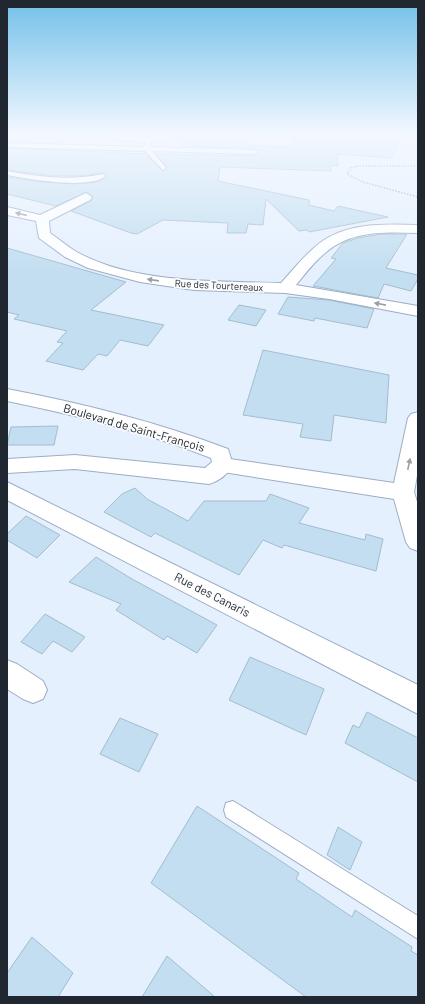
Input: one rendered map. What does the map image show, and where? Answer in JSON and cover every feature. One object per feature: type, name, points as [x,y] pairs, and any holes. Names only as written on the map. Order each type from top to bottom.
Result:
[{"type":"street","points":[[7,211],[42,219],[86,197]]},
{"type":"street","name":"Rue des Tourtereaux","points":[[42,219],[44,235],[70,254],[93,265],[140,278],[194,285],[285,288],[328,294],[418,311]]},
{"type":"street","points":[[285,288],[322,247],[349,232],[374,228],[418,229]]},
{"type":"street","name":"Boulevard de Saint-François","points":[[7,395],[58,406],[188,441],[222,454],[223,465]]},
{"type":"street","points":[[418,418],[403,492],[418,542]]},
{"type":"street","points":[[7,466],[75,462],[209,476],[223,465],[403,492]]},
{"type":"street","name":"Rue des Canaris","points":[[7,490],[418,700]]},
{"type":"street","points":[[7,673],[33,690]]},
{"type":"lane","points":[[233,810],[418,928]]},
{"type":"path","points":[[361,181],[418,197]]},
{"type":"building","points":[[7,181],[35,181],[73,184],[98,182],[218,181],[309,200],[309,205],[334,211],[338,206],[388,217],[309,232],[307,230],[299,231],[266,199],[263,225],[248,224],[246,233],[227,233],[228,223],[163,220],[137,234],[71,211],[91,201],[93,197],[87,192],[56,206],[7,194]]},
{"type":"building","points":[[381,234],[407,234],[386,268],[418,275],[418,279],[411,291],[384,284],[378,298],[313,286],[336,259],[331,258],[343,243],[358,238]]},
{"type":"building","points":[[7,248],[126,282],[91,310],[164,325],[148,346],[120,340],[107,356],[98,354],[83,370],[46,361],[63,343],[57,342],[67,331],[14,319],[19,315],[7,312]]},
{"type":"building","points":[[288,297],[329,300],[374,309],[367,328],[315,318],[314,321],[278,314]]},
{"type":"building","points":[[239,305],[266,310],[256,326],[228,320]]},
{"type":"building","points":[[263,350],[389,375],[386,423],[334,415],[331,441],[300,437],[303,424],[243,415]]},
{"type":"building","points":[[58,426],[54,445],[7,445],[11,427]]},
{"type":"building","points":[[135,488],[147,499],[188,521],[204,501],[266,501],[270,494],[309,508],[299,523],[365,540],[366,534],[383,539],[376,571],[284,545],[282,548],[263,540],[239,575],[155,533],[151,537],[104,512],[122,494]]},
{"type":"building","points":[[26,516],[60,535],[37,558],[7,540],[7,534]]},
{"type":"building","points":[[96,557],[132,579],[217,625],[197,653],[167,636],[164,640],[116,610],[121,604],[69,582]]},
{"type":"building","points":[[45,614],[85,637],[72,652],[53,641],[42,654],[21,642]]},
{"type":"building","points":[[250,657],[324,689],[306,735],[229,700]]},
{"type":"building","points":[[367,712],[418,738],[418,782],[345,743],[353,725],[359,728]]},
{"type":"building","points":[[120,718],[158,734],[139,772],[100,754]]},
{"type":"building","points":[[197,806],[299,873],[296,879],[352,917],[355,910],[412,947],[411,951],[418,955],[418,997],[306,997],[151,883]]},
{"type":"building","points":[[338,827],[362,842],[350,870],[327,855]]},
{"type":"building","points":[[32,937],[73,973],[58,997],[7,997],[7,973]]},
{"type":"building","points":[[167,956],[215,997],[142,997]]}]
